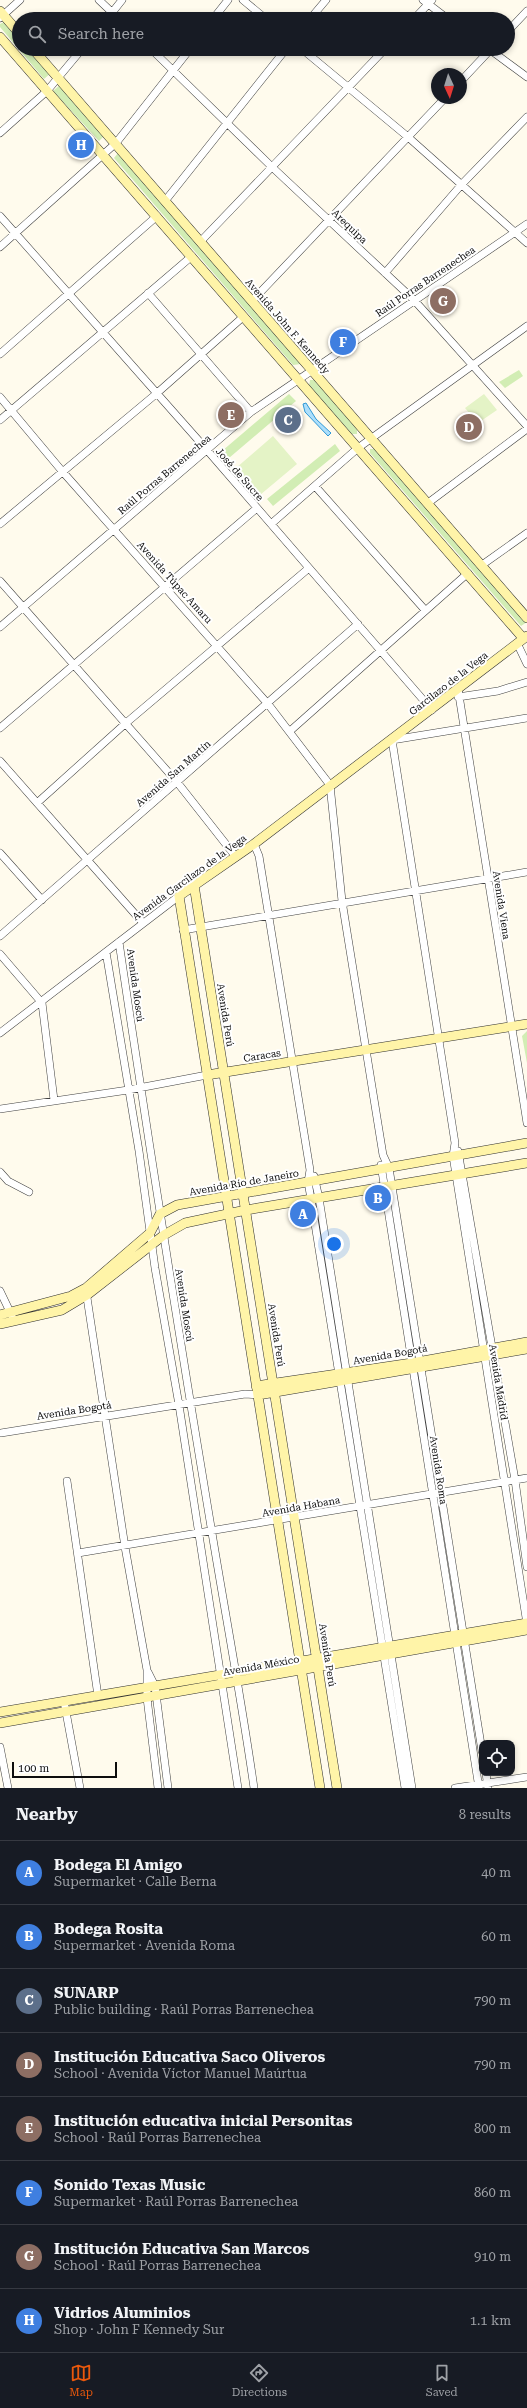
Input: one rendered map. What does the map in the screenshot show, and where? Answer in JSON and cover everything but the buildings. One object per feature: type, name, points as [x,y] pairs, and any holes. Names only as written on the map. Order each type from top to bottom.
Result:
[{"type":"street","points":[[12,26],[1,15],[20,0]]},
{"type":"street","points":[[99,0],[111,12]]},
{"type":"street","points":[[113,12],[122,0]]},
{"type":"street","points":[[219,12],[228,0]]},
{"type":"street","points":[[243,0],[258,12]]},
{"type":"street","points":[[316,12],[326,0]]},
{"type":"street","points":[[419,12],[428,1],[440,12]]},
{"type":"street","points":[[515,24],[527,11]]},
{"type":"street","points":[[0,37],[12,51]]},
{"type":"street","points":[[17,56],[468,573],[522,639],[527,664]]},
{"type":"street","name":"Avenida John F. Kennedy","points":[[38,56],[166,201],[527,618]]},
{"type":"street","points":[[0,133],[47,91],[76,56]]},
{"type":"street","name":"Arequipa","points":[[159,56],[227,124],[414,300],[527,427]]},
{"type":"street","points":[[0,247],[116,144],[185,56]]},
{"type":"street","points":[[166,201],[280,56]]},
{"type":"street","points":[[310,56],[408,137],[527,243]]},
{"type":"street","points":[[200,242],[378,56]]},
{"type":"street","points":[[467,74],[484,56]]},
{"type":"street","points":[[499,56],[527,77]]},
{"type":"street","points":[[252,301],[439,104]]},
{"type":"street","points":[[385,273],[462,184],[527,117]]},
{"type":"street","name":"José de Sucre","points":[[0,216],[207,450],[432,710]]},
{"type":"street","points":[[0,354],[157,216]]},
{"type":"street","name":"Raúl Porras Barrenechea","points":[[0,627],[251,412],[527,224]]},
{"type":"street","points":[[0,420],[192,256]]},
{"type":"street","points":[[148,293],[251,412]]},
{"type":"street","points":[[0,524],[156,394],[243,317]]},
{"type":"street","points":[[271,524],[358,448],[372,440],[527,326]]},
{"type":"street","name":"Avenida Túpac Amaru","points":[[0,397],[62,471],[268,704],[330,785]]},
{"type":"street","points":[[428,503],[527,427]]},
{"type":"street","points":[[315,486],[425,610]]},
{"type":"street","points":[[0,728],[257,508]]},
{"type":"street","points":[[482,565],[527,533]]},
{"type":"street","points":[[37,803],[126,723],[309,568]]},
{"type":"street","points":[[290,731],[381,652],[425,610],[468,573]]},
{"type":"street","points":[[0,581],[177,782],[236,857]]},
{"type":"street","name":"Avenida San Martín","points":[[0,936],[358,624]]},
{"type":"street","name":"Garcilazo de la Vega","points":[[392,740],[432,710],[458,693],[522,639]]},
{"type":"street","points":[[458,693],[498,691],[527,682]]},
{"type":"street","name":"Avenida Viena","points":[[458,693],[527,1123]]},
{"type":"street","points":[[392,740],[527,718]]},
{"type":"street","name":"Avenida Garcilazo de la Vega","points":[[0,1034],[179,896],[254,844],[330,785],[392,740]]},
{"type":"street","name":"Avenida Madrid","points":[[392,740],[454,1143],[488,1352],[505,1482],[527,1623]]},
{"type":"street","points":[[0,761],[143,923]]},
{"type":"street","name":"Avenida Roma","points":[[330,785],[342,901],[416,1365],[433,1495],[480,1740]]},
{"type":"street","points":[[254,844],[260,856],[294,1060],[310,1170],[364,1504],[405,1788]]},
{"type":"street","points":[[0,853],[42,900]]},
{"type":"street","points":[[183,930],[342,901],[527,872]]},
{"type":"street","name":"Avenida Perú","points":[[194,885],[337,1788]]},
{"type":"street","points":[[179,896],[183,930],[230,1214],[320,1788]]},
{"type":"street","name":"Avenida Moscú","points":[[119,942],[160,1214],[211,1532],[238,1680],[254,1788]]},
{"type":"street","points":[[106,952],[139,1151],[151,1245],[179,1405],[238,1788]]},
{"type":"street","points":[[0,954],[42,1003],[54,1100]]},
{"type":"street","points":[[117,1018],[130,1016]]},
{"type":"street","name":"Caracas","points":[[0,1109],[128,1090],[294,1060],[527,1024]]},
{"type":"street","name":"Avenida Río de Janeiro","points":[[160,1214],[177,1205],[527,1143]]},
{"type":"street","points":[[139,1151],[151,1147]]},
{"type":"street","points":[[0,1315],[12,1316],[62,1310],[164,1235],[185,1222],[246,1210],[527,1164]]},
{"type":"street","points":[[0,1172],[8,1181],[29,1192]]},
{"type":"street","points":[[86,1292],[150,1233],[160,1214]]},
{"type":"street","points":[[0,1291],[12,1316]]},
{"type":"street","points":[[86,1292],[125,1547],[150,1686],[156,1696],[168,1788]]},
{"type":"street","points":[[0,1324],[12,1316]]},
{"type":"street","name":"Avenida Bogotá","points":[[1,1433],[245,1394],[274,1387],[416,1365],[488,1352],[527,1342]]},
{"type":"street","name":"Avenida Bogotá","points":[[488,1352],[527,1349]]},
{"type":"street","name":"Avenida Madrid","points":[[488,1352],[515,1480],[527,1567]]},
{"type":"street","name":"Avenida Roma","points":[[416,1365],[441,1493],[479,1786]]},
{"type":"street","name":"Avenida Habana","points":[[78,1553],[198,1535],[364,1504],[433,1495],[527,1478]]},
{"type":"street","points":[[68,1481],[98,1696]]},
{"type":"street","name":"Avenida México","points":[[460,1639],[527,1623]]},
{"type":"street","name":"Avenida México","points":[[0,1723],[146,1698],[238,1680],[300,1665],[460,1639],[527,1630]]},
{"type":"street","points":[[386,1651],[412,1788]]},
{"type":"street","name":"Avenida México","points":[[0,1712],[98,1696],[235,1670],[300,1665]]},
{"type":"street","points":[[150,1686],[146,1698],[158,1788]]},
{"type":"street","points":[[64,1701],[80,1788]]},
{"type":"street","points":[[0,1747],[8,1788]]},
{"type":"street","points":[[486,1776],[488,1786]]},
{"type":"street","points":[[455,1788],[488,1786],[527,1777]]},
{"type":"green space","points":[[4,22],[12,31],[12,41],[0,27],[0,24]]},
{"type":"green space","points":[[25,56],[35,56],[51,73],[44,79]]},
{"type":"green space","points":[[60,85],[104,136],[99,141],[53,91]]},
{"type":"green space","points":[[118,153],[301,364],[293,365],[114,158]]},
{"type":"green space","points":[[519,370],[523,376],[505,388],[499,382]]},
{"type":"green space","points":[[310,380],[317,380],[357,428],[357,434],[352,434],[309,386]]},
{"type":"green space","points":[[289,394],[296,401],[229,458],[222,451]]},
{"type":"green space","points":[[484,394],[497,410],[478,423],[465,408]]},
{"type":"green space","points":[[273,436],[297,464],[260,495],[236,468]]},
{"type":"green space","points":[[335,444],[340,451],[273,506],[267,499]]},
{"type":"green space","points":[[370,449],[376,449],[527,622],[521,626],[370,453]]},
{"type":"green space","points":[[527,1031],[527,1063],[522,1036]]},
{"type":"water","points":[[306,403],[316,419],[331,433],[328,436],[305,412],[303,404]]},
{"type":"place","name":"Vidrios Aluminios","points":[[81,145]]},
{"type":"place","name":"Institución Educativa San Marcos","points":[[443,301]]},
{"type":"place","name":"Sonido Texas Music","points":[[343,342]]},
{"type":"place","name":"Institución educativa inicial Personitas","points":[[231,415]]},
{"type":"place","name":"SUNARP","points":[[288,420]]},
{"type":"place","name":"Institución Educativa Saco Oliveros","points":[[469,427]]},
{"type":"place","name":"Bodega Rosita","points":[[378,1198]]},
{"type":"place","name":"Bodega El Amigo","points":[[303,1214]]}]
